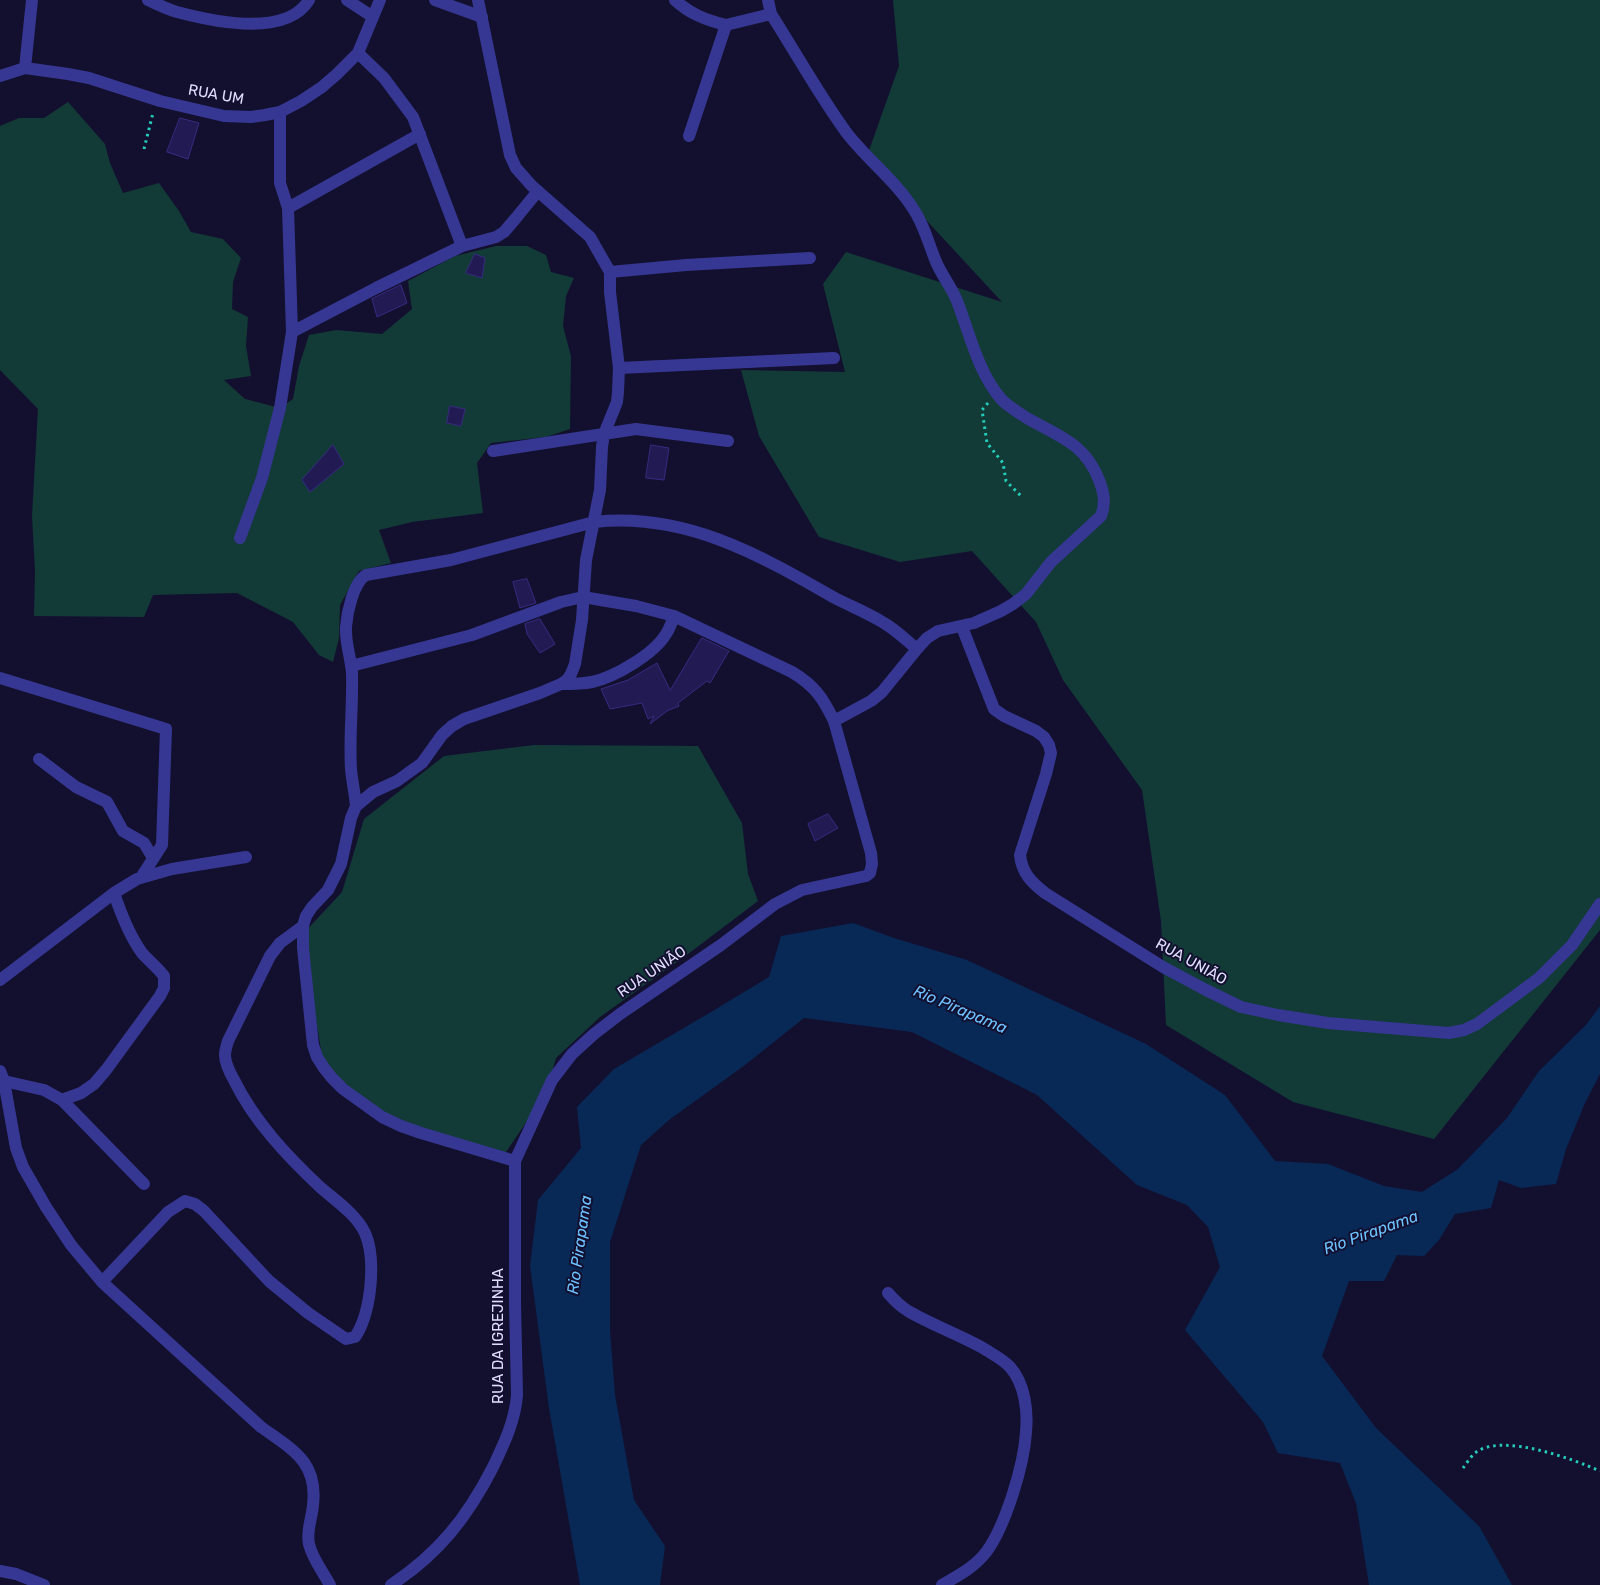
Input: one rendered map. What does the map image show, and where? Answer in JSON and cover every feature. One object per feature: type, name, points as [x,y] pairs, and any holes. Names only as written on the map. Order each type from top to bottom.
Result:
[{"type":"street","points":[[0,76],[25,68],[32,0]]},
{"type":"street","points":[[148,0],[175,12],[233,24],[254,24],[294,15],[309,0]]},
{"type":"street","points":[[347,0],[373,17]]},
{"type":"street","name":"RUA UM","points":[[25,68],[89,78],[157,100],[224,116],[251,117],[280,112],[322,87],[358,53],[380,0]]},
{"type":"street","points":[[435,0],[482,17]]},
{"type":"street","points":[[478,0],[510,156],[516,168],[538,191],[590,236],[610,272],[610,292],[619,368],[617,402],[604,434],[600,490],[586,560],[584,597],[576,664],[567,680],[561,684],[458,722],[442,735],[422,763],[397,781],[373,792],[356,806],[351,818],[341,864],[328,890],[306,916],[303,926],[302,948],[313,1045],[320,1062],[332,1078],[382,1117],[401,1126],[515,1162]]},
{"type":"street","points":[[675,0],[683,8],[703,19],[726,24],[771,14]]},
{"type":"street","points":[[351,666],[472,635],[561,602],[584,597],[636,606],[674,616],[792,672],[807,681],[818,693],[827,706],[834,722],[877,697],[927,638],[938,631],[962,627],[1001,611],[1026,594],[1051,562],[1101,516],[1104,507],[1104,496],[1092,463],[1087,456],[1076,446],[1003,402],[991,386],[976,354],[957,301],[936,262],[917,214],[894,184],[847,133],[771,14],[768,0]]},
{"type":"street","points":[[689,136],[726,24]]},
{"type":"street","points":[[358,53],[384,78],[413,117],[462,246]]},
{"type":"street","points":[[240,538],[262,478],[280,408],[292,332],[288,208],[280,183],[280,112]]},
{"type":"street","points":[[288,208],[420,134]]},
{"type":"street","points":[[292,332],[462,246],[496,237],[504,232],[538,191]]},
{"type":"street","points":[[610,272],[686,265],[810,258]]},
{"type":"street","points":[[619,368],[834,358]]},
{"type":"street","points":[[493,451],[636,429],[728,441]]},
{"type":"street","points":[[356,806],[351,768],[351,666],[346,627],[348,612],[357,585],[366,575],[451,560],[594,522],[613,520],[653,522],[692,530],[762,557],[852,607],[884,622],[917,649]]},
{"type":"street","points":[[561,684],[594,682],[612,675],[637,661],[656,646],[667,633],[674,616]]},
{"type":"street","name":"RUA UNIÃO","points":[[962,627],[994,709],[1004,716],[1036,730],[1049,745],[1051,753],[1046,774],[1029,822],[1020,855],[1021,863],[1030,881],[1045,893],[1163,967],[1224,999],[1255,1011],[1328,1023],[1450,1033],[1464,1030],[1491,1015],[1554,965],[1572,946],[1600,904]]},
{"type":"street","points":[[0,678],[166,728],[162,845],[142,876]]},
{"type":"street","name":"RUA UNIÃO","points":[[515,1162],[552,1080],[572,1054],[594,1034],[786,897],[802,890],[866,876],[871,870],[870,853],[834,722]]},
{"type":"street","points":[[39,759],[76,787],[107,802],[123,831],[144,843],[153,858]]},
{"type":"street","points":[[0,980],[114,893],[142,876],[198,864],[246,857]]},
{"type":"street","points":[[62,1100],[81,1093],[94,1084],[137,1028],[164,988],[164,976],[143,953],[131,935],[114,893]]},
{"type":"street","points":[[102,1282],[168,1212],[185,1201],[195,1204],[204,1210],[269,1281],[328,1327],[346,1339],[355,1337],[360,1330],[369,1298],[371,1275],[366,1235],[356,1219],[310,1177],[268,1132],[240,1092],[230,1072],[225,1055],[228,1040],[270,956],[280,943],[303,926]]},
{"type":"street","points":[[144,1184],[62,1100],[44,1090],[2,1076],[3,1098],[16,1148],[32,1185],[71,1245],[102,1282],[261,1427],[289,1447],[302,1460],[312,1476],[314,1488],[308,1536],[309,1545],[330,1585]]},
{"type":"street","name":"RUA DA IGREJINHA","points":[[391,1585],[419,1564],[466,1514],[481,1490],[511,1426],[517,1395],[514,1304],[515,1162]]},
{"type":"street","points":[[888,1294],[908,1311],[974,1343],[1003,1360],[1017,1377],[1024,1398],[1026,1432],[1022,1458],[1008,1507],[998,1530],[991,1545],[974,1566],[942,1585]]},
{"type":"street","points":[[0,1572],[16,1574],[44,1585]]},
{"type":"path","points":[[144,149],[157,100]]},
{"type":"path","points":[[996,393],[982,410],[987,444],[1003,463],[1006,481],[1022,497]]},
{"type":"path","points":[[1463,1468],[1477,1451],[1493,1446],[1509,1445],[1527,1447],[1600,1471]]},
{"type":"green space","points":[[893,0],[1600,0],[1600,930],[1434,1139],[1293,1102],[1166,1025],[1161,921],[1142,790],[1063,680],[1036,622],[972,551],[900,562],[819,537],[759,436],[741,370],[845,372],[823,284],[846,252],[1002,302],[867,156],[899,66]]},
{"type":"green space","points":[[68,102],[105,144],[110,163],[123,193],[159,183],[191,232],[223,239],[241,258],[233,282],[232,309],[248,317],[246,346],[251,376],[224,380],[245,399],[280,408],[293,399],[299,366],[309,335],[336,330],[382,334],[412,309],[408,281],[455,256],[496,246],[527,246],[546,255],[551,272],[574,278],[566,296],[563,326],[571,356],[570,429],[546,437],[491,443],[477,463],[483,513],[412,522],[379,530],[391,563],[359,571],[340,605],[339,638],[333,662],[319,655],[293,622],[237,593],[153,595],[144,617],[34,616],[35,571],[32,516],[38,409],[0,370],[0,126],[19,118],[44,118]]},
{"type":"green space","points":[[534,745],[698,746],[742,823],[748,874],[758,901],[600,1017],[556,1058],[546,1093],[502,1158],[375,1111],[324,1068],[302,935],[342,892],[364,819],[444,756]]},
{"type":"water","name":"Rio Pirapama","points":[[853,923],[894,938],[967,960],[1146,1044],[1225,1095],[1275,1161],[1328,1164],[1384,1186],[1422,1192],[1458,1169],[1507,1118],[1539,1071],[1586,1025],[1600,1006],[1600,1074],[1585,1103],[1566,1149],[1556,1184],[1521,1188],[1499,1180],[1491,1208],[1455,1214],[1439,1240],[1424,1256],[1397,1255],[1384,1281],[1349,1281],[1322,1356],[1376,1428],[1479,1526],[1512,1585],[1369,1585],[1356,1503],[1340,1463],[1278,1453],[1263,1422],[1185,1330],[1220,1267],[1208,1227],[1187,1205],[1137,1185],[1037,1095],[912,1032],[804,1018],[745,1065],[669,1120],[641,1145],[610,1242],[610,1330],[615,1395],[634,1500],[665,1546],[660,1585],[580,1585],[549,1408],[530,1266],[538,1200],[581,1148],[577,1107],[614,1069],[769,977],[781,936]]},
{"type":"building","points":[[180,118],[199,123],[188,159],[167,152]]},
{"type":"building","points":[[475,254],[485,258],[482,278],[466,273]]},
{"type":"building","points":[[401,285],[407,303],[377,317],[372,299]]},
{"type":"building","points":[[450,406],[465,409],[461,426],[447,423]]},
{"type":"building","points":[[333,445],[344,464],[310,492],[302,480]]},
{"type":"building","points":[[651,445],[669,448],[664,480],[646,478]]},
{"type":"building","points":[[527,579],[536,603],[520,608],[513,582]]},
{"type":"building","points":[[540,619],[555,644],[540,653],[527,634],[525,624]]},
{"type":"building","points":[[702,638],[729,651],[710,683],[707,681],[678,703],[679,706],[667,711],[650,724],[654,716],[648,719],[642,703],[610,709],[601,689],[628,680],[657,663],[670,690]]},
{"type":"building","points":[[828,814],[838,828],[815,841],[808,824]]}]
